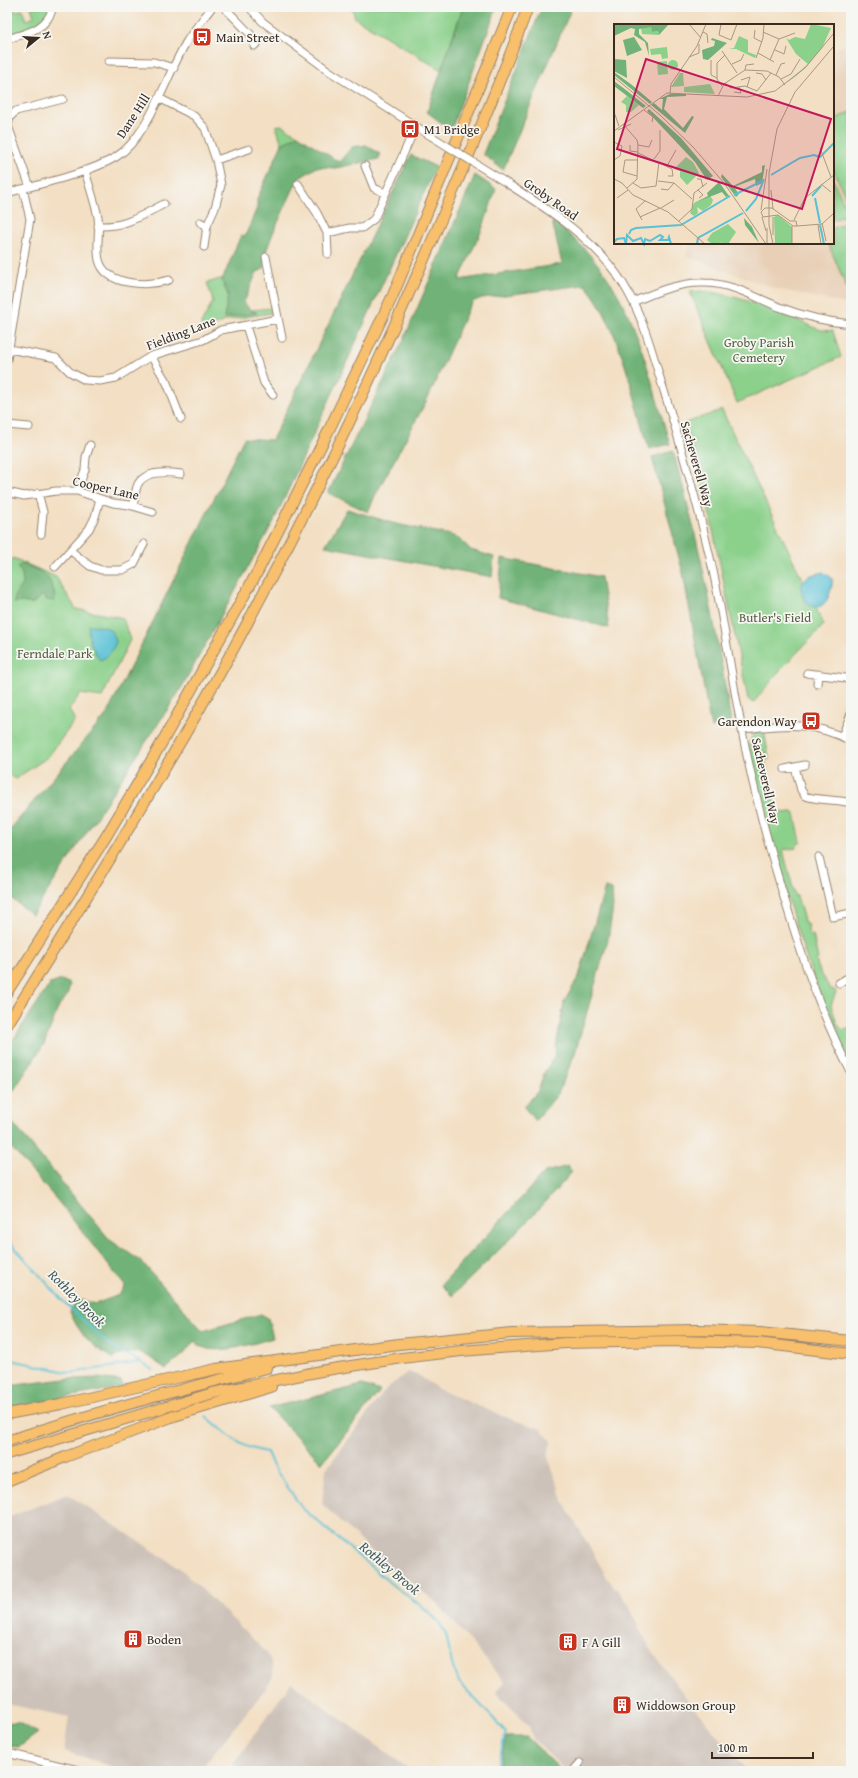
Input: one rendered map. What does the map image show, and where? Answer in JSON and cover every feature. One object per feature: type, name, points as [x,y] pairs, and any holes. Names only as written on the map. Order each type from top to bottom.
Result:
[{"type":"highway","points":[[7,992],[107,835],[161,744],[262,562],[327,434],[393,295],[512,7]]},
{"type":"highway","points":[[7,1025],[120,843],[229,657],[288,545],[370,381],[416,279],[479,130],[528,7]]},
{"type":"highway","points":[[7,1414],[61,1404],[216,1369],[406,1344],[512,1333],[657,1329],[720,1330],[810,1336],[851,1341]]},
{"type":"highway","points":[[7,1454],[213,1393],[326,1370],[461,1350],[524,1345],[612,1341],[757,1343],[851,1354]]},
{"type":"highway","points":[[7,1441],[119,1407],[214,1381],[320,1356]]},
{"type":"highway","points":[[7,1482],[65,1456],[174,1416],[326,1370]]},
{"type":"street","points":[[7,39],[32,32],[46,23],[53,7]]},
{"type":"street","name":"Dane Hill","points":[[7,193],[85,170],[116,157],[132,144],[159,98],[187,42],[212,7]]},
{"type":"street","points":[[224,7],[258,42],[254,46]]},
{"type":"street","name":"Groby Road","points":[[249,7],[263,22],[329,71],[537,201],[574,229],[604,258],[622,282],[633,302]]},
{"type":"street","points":[[109,61],[154,62],[174,68]]},
{"type":"street","points":[[159,98],[194,116],[205,128],[216,160],[221,186],[215,208],[207,226],[204,247]]},
{"type":"street","points":[[7,360],[30,219],[26,188],[8,126],[10,118],[16,111],[64,99]]},
{"type":"street","points":[[327,233],[350,228],[362,228],[374,219],[416,126]]},
{"type":"street","points":[[216,160],[249,149]]},
{"type":"street","points":[[365,166],[374,188],[385,193]]},
{"type":"street","points":[[85,170],[98,217],[99,261],[104,270],[117,279],[140,284],[155,284],[169,280]]},
{"type":"street","points":[[298,184],[327,233],[328,254]]},
{"type":"street","points":[[98,226],[114,227],[133,220],[164,204]]},
{"type":"street","points":[[200,222],[207,226]]},
{"type":"street","points":[[266,257],[282,338]]},
{"type":"street","points":[[633,302],[656,292],[678,286],[703,283],[716,284],[734,288],[806,316],[851,324]]},
{"type":"street","name":"Sacheverell Way","points":[[633,302],[649,336],[701,522],[715,583],[742,729],[766,836],[795,933],[821,1009],[830,1032],[851,1072]]},
{"type":"street","points":[[7,312],[15,309]]},
{"type":"street","name":"Fielding Lane","points":[[9,350],[56,358],[70,372],[85,380],[100,381],[116,378],[151,356],[203,340],[221,330],[278,319]]},
{"type":"street","points":[[246,326],[264,383],[273,395]]},
{"type":"street","points":[[151,356],[167,383],[181,419]]},
{"type":"street","points":[[7,425],[29,427]]},
{"type":"street","points":[[77,491],[85,470],[86,457],[90,445]]},
{"type":"street","points":[[133,506],[138,484],[141,480],[159,472],[181,474]]},
{"type":"street","name":"Cooper Lane","points":[[7,492],[24,496],[56,491],[77,491],[100,499],[153,512]]},
{"type":"street","points":[[38,493],[43,512],[40,534]]},
{"type":"street","points":[[55,567],[89,530],[95,517],[100,499]]},
{"type":"street","points":[[71,551],[90,566],[101,570],[122,570],[134,564],[144,544]]},
{"type":"street","points":[[808,673],[845,678],[851,682]]},
{"type":"street","points":[[817,684],[818,674]]},
{"type":"street","points":[[842,736],[851,714]]},
{"type":"street","points":[[742,729],[797,725],[813,726],[842,736],[851,741]]},
{"type":"street","points":[[785,769],[805,765]]},
{"type":"street","points":[[795,767],[801,790],[805,796],[818,800],[851,803]]},
{"type":"street","points":[[819,856],[832,917],[851,913]]},
{"type":"street","points":[[839,983],[851,976]]},
{"type":"street","points":[[7,1753],[82,1771]]},
{"type":"street","points":[[573,1771],[580,1762]]},
{"type":"shaded area","points":[[851,42],[851,305],[777,289],[686,256],[690,244],[834,244],[834,50]]},
{"type":"shaded area","points":[[408,1372],[420,1376],[438,1389],[502,1416],[541,1429],[551,1441],[548,1457],[564,1503],[608,1579],[628,1603],[650,1649],[694,1708],[748,1771],[566,1771],[533,1739],[529,1726],[496,1692],[505,1682],[438,1604],[401,1574],[392,1570],[322,1504],[326,1469],[387,1388]]},
{"type":"shaded area","points":[[67,1494],[181,1569],[266,1652],[269,1657],[273,1675],[267,1687],[199,1771],[119,1771],[108,1765],[64,1751],[69,1717],[7,1704],[7,1518]]},
{"type":"shaded area","points":[[291,1683],[412,1771],[242,1771],[239,1769],[233,1764]]},
{"type":"green space","points":[[7,7],[14,7],[15,12],[22,9],[26,20],[34,17],[31,7],[53,7],[46,23],[7,39]]},
{"type":"green space","points":[[352,7],[463,7],[441,70],[355,18]]},
{"type":"green space","points":[[463,7],[497,7],[451,130],[427,112]]},
{"type":"green space","points":[[542,7],[572,7],[503,170],[483,154]]},
{"type":"green space","points":[[851,112],[851,211],[834,170],[834,120]]},
{"type":"green space","points":[[281,125],[298,135],[282,144],[276,126]]},
{"type":"green space","points":[[298,135],[339,162],[352,147],[366,145],[380,154],[379,159],[336,168],[317,167],[298,179],[273,233],[264,257],[265,267],[257,272],[244,302],[249,309],[257,313],[224,318],[228,295],[222,281],[223,278],[241,235],[245,236],[257,208],[257,199],[282,144]]},
{"type":"green space","points":[[411,155],[436,167],[274,521],[179,692],[32,915],[7,895],[7,833],[107,714],[244,438],[272,440]]},
{"type":"green space","points":[[475,175],[496,189],[483,227],[459,280],[562,264],[552,221],[579,243],[600,268],[617,294],[631,321],[642,350],[670,444],[649,449],[625,364],[617,343],[599,303],[587,287],[584,285],[482,298],[474,301],[469,307],[429,396],[375,496],[368,512],[328,493],[404,339]]},
{"type":"green space","points":[[834,181],[848,214],[834,220]]},
{"type":"green space","points":[[851,221],[851,298],[828,244],[834,244],[834,228]]},
{"type":"green space","points":[[223,278],[222,281],[242,311],[272,308],[271,313],[227,320],[202,331],[201,324],[213,301],[207,283]]},
{"type":"green space","name":"Groby Parish Cemetery","points":[[701,291],[717,293],[747,301],[821,330],[833,331],[841,357],[737,403],[690,292]]},
{"type":"green space","name":"Butler's Field","points":[[722,410],[824,625],[783,667],[753,703],[748,699],[710,516],[685,423]]},
{"type":"green space","points":[[673,451],[699,552],[720,654],[731,722],[711,728],[683,573],[652,457]]},
{"type":"green space","points":[[347,509],[396,524],[451,535],[462,541],[471,550],[494,557],[492,577],[325,546]]},
{"type":"green space","name":"Ferndale Park","points":[[13,558],[56,577],[76,609],[123,618],[130,640],[102,697],[80,694],[69,710],[75,720],[48,757],[15,779],[7,774],[7,567]]},
{"type":"green space","points":[[502,558],[601,577],[609,628],[498,598]]},
{"type":"green space","points":[[23,564],[37,570],[47,577],[54,590],[54,601],[47,600],[43,595],[32,604],[23,602],[14,603],[15,595],[23,584],[22,573],[17,567]]},
{"type":"green space","points":[[764,730],[769,759],[765,760],[772,797],[781,813],[792,812],[795,814],[801,842],[796,846],[796,848],[783,850],[795,896],[797,896],[805,924],[807,924],[809,935],[813,935],[818,959],[816,960],[820,972],[831,990],[834,989],[836,992],[831,1005],[837,1023],[842,1030],[849,1028],[851,1032],[851,1064],[834,1030],[820,996],[796,926],[764,814],[749,747],[751,737]]},
{"type":"green space","points":[[605,888],[612,890],[613,907],[608,940],[575,1053],[558,1094],[535,1121],[524,1107],[538,1091],[545,1071],[554,1058],[564,1002],[579,976]]},
{"type":"green space","points":[[62,980],[70,984],[67,996],[59,1006],[44,1044],[14,1090],[7,1096],[7,1049],[50,984]]},
{"type":"green space","points":[[7,1116],[110,1240],[142,1262],[203,1331],[261,1314],[268,1318],[273,1338],[221,1350],[205,1348],[194,1341],[184,1354],[166,1369],[141,1353],[130,1353],[112,1358],[92,1344],[82,1333],[70,1312],[77,1299],[95,1304],[119,1295],[125,1286],[57,1200],[7,1143]]},
{"type":"green space","points":[[568,1166],[572,1172],[558,1188],[514,1236],[452,1296],[441,1285],[545,1172]]},
{"type":"green space","points":[[98,1378],[121,1381],[123,1387],[7,1408],[7,1386],[66,1379]]},
{"type":"green space","points":[[362,1385],[380,1391],[322,1463],[269,1408]]},
{"type":"green space","points":[[7,1722],[20,1723],[38,1733],[19,1747],[7,1746]]},
{"type":"green space","points":[[506,1737],[527,1737],[562,1771],[501,1771],[500,1763]]},
{"type":"water","points":[[823,572],[832,578],[830,594],[824,604],[818,607],[812,606],[807,603],[803,597],[801,591],[802,584],[806,578]]},
{"type":"water","points":[[89,625],[107,628],[112,632],[116,642],[108,655],[100,660],[91,644]]},
{"type":"waterway","name":"Rothley Brook","points":[[7,1239],[64,1302],[107,1343],[140,1362]]},
{"type":"waterway","name":"Rothley Brook","points":[[7,1359],[71,1373],[140,1362],[153,1370]]},
{"type":"waterway","name":"Rothley Brook","points":[[206,1416],[241,1444],[267,1452],[273,1466],[302,1508],[395,1587],[423,1607],[439,1622],[446,1634],[452,1664],[459,1682],[506,1732],[496,1771]]},
{"type":"place","name":"Main Street","points":[[202,37]]},
{"type":"place","name":"M1 Bridge","points":[[410,129]]},
{"type":"place","name":"Garendon Way","points":[[811,721]]},
{"type":"place","name":"Boden","points":[[133,1639]]},
{"type":"place","name":"F A Gill","points":[[568,1642]]},
{"type":"place","name":"Widdowson Group","points":[[622,1705]]}]
